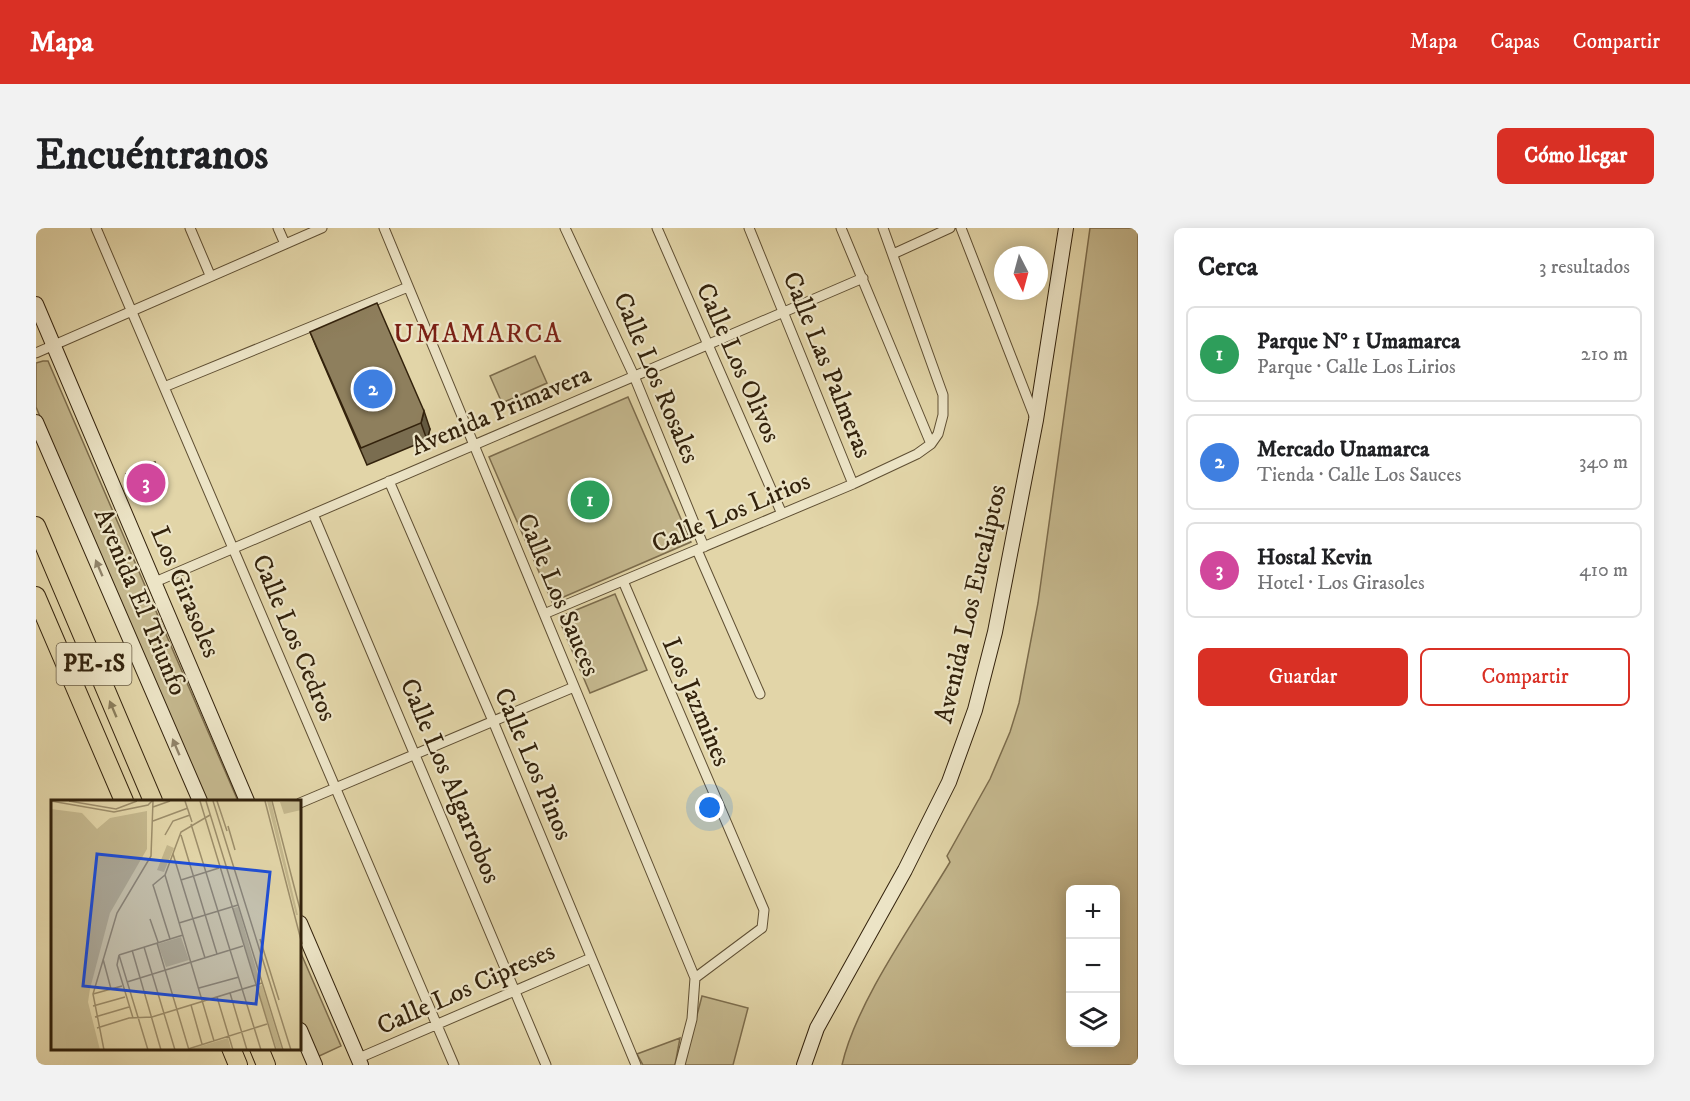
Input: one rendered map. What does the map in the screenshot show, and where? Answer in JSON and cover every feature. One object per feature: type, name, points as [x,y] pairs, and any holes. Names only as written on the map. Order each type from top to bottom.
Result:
[{"type":"highway","name":"PE-1S","points":[[37,527],[153,800]]},
{"type":"highway","name":"PE-1S","points":[[36,596],[124,800]]},
{"type":"highway","points":[[232,1050],[238,1065]]},
{"type":"highway","points":[[260,1050],[266,1065]]},
{"type":"street","name":"Calle Los Cedros","points":[[96,228],[454,1065]]},
{"type":"street","points":[[190,228],[210,275]]},
{"type":"street","points":[[278,228],[285,244]]},
{"type":"street","points":[[36,352],[322,228]]},
{"type":"street","name":"Calle Los Sauces","points":[[384,228],[472,446],[695,978]]},
{"type":"street","name":"Calle Los Rosales","points":[[566,228],[634,376],[700,548],[760,694]]},
{"type":"street","name":"Calle Los Olivos","points":[[657,228],[782,514]]},
{"type":"street","name":"Calle Las Palmeras","points":[[749,228],[853,484]]},
{"type":"street","points":[[841,228],[932,444]]},
{"type":"street","points":[[883,228],[942,394],[943,415],[932,444]]},
{"type":"street","points":[[893,254],[950,228]]},
{"type":"street","points":[[961,228],[1036,420]]},
{"type":"street","name":"Avenida Los Eucaliptos","points":[[804,1065],[817,1028],[905,870],[953,772],[975,710],[995,633],[1036,420],[1066,228]]},
{"type":"street","name":"Avenida Primavera","points":[[155,582],[863,278]]},
{"type":"street","points":[[164,387],[408,287]]},
{"type":"street","name":"Los Girasoles","points":[[36,304],[247,800]]},
{"type":"street","name":"Avenida El Triunfo","points":[[36,422],[200,800]]},
{"type":"street","name":"Calle Los Lirios","points":[[544,614],[853,484],[917,454],[932,444]]},
{"type":"street","name":"Calle Los Pinos","points":[[389,481],[493,721],[636,1065]]},
{"type":"street","name":"Calle Los Algarrobos","points":[[313,514],[546,1065]]},
{"type":"street","name":"Los Jazmines","points":[[622,581],[764,910],[762,928],[695,978]]},
{"type":"street","points":[[302,802],[574,687]]},
{"type":"street","points":[[302,928],[360,1062]]},
{"type":"street","name":"Calle Los Cipreses","points":[[360,1062],[436,1024],[591,958]]},
{"type":"street","points":[[680,1065],[692,1019],[695,978]]},
{"type":"street","points":[[302,1035],[315,1065]]},
{"type":"shaded area","points":[[1090,228],[1138,228],[1138,1065],[842,1065],[849,1041],[873,988],[950,862],[947,856],[990,779],[1010,732],[1019,703],[1038,603]]},
{"type":"shaded area","points":[[535,356],[547,383],[502,403],[490,376]]},
{"type":"shaded area","points":[[48,361],[238,800],[203,800],[36,407],[36,363]]},
{"type":"shaded area","points":[[628,397],[691,542],[552,602],[489,457]]},
{"type":"shaded area","points":[[615,594],[647,670],[590,693],[560,622],[565,619],[564,615]]},
{"type":"shaded area","points":[[302,956],[341,1046],[315,1058],[302,1029]]},
{"type":"shaded area","points":[[702,996],[748,1008],[733,1065],[684,1065]]},
{"type":"shaded area","points":[[680,1038],[675,1065],[643,1065],[637,1054]]},
{"type":"building","points":[[377,303],[424,411],[421,423],[361,448],[310,332]]},
{"type":"building","points":[[155,462],[160,474],[131,486],[126,474]]},
{"type":"place","name":"Mercado Unamarca","points":[[373,389]]},
{"type":"place","name":"Hostal Kevin","points":[[146,483]]},
{"type":"place","name":"Parque N° 1 Umamarca","points":[[590,500]]},
{"type":"district","name":"UMAMARCA","points":[[478,334]]}]
